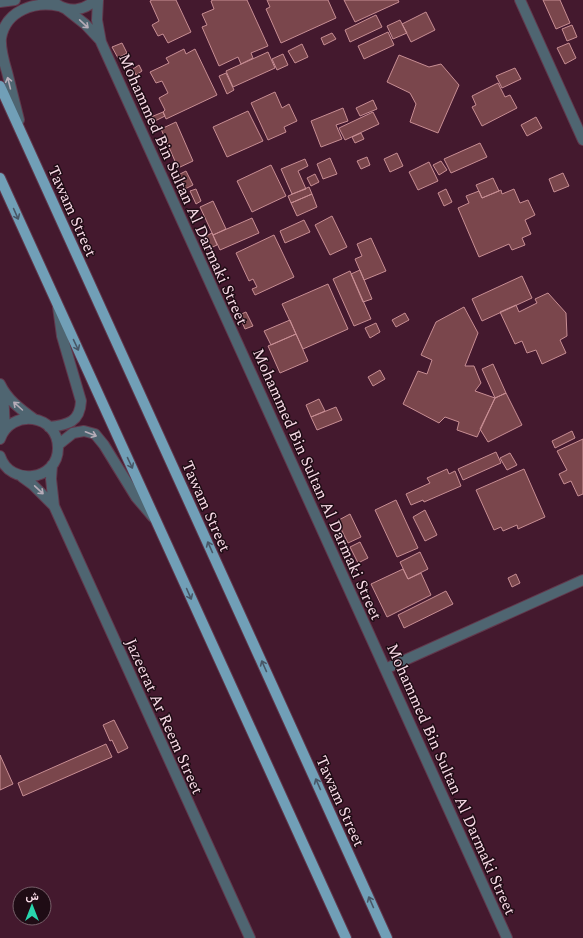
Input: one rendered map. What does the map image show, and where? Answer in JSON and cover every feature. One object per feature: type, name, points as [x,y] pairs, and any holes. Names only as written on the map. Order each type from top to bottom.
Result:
[{"type":"main road","name":"Tawam Street","points":[[0,86],[388,938]]},
{"type":"main road","points":[[0,178],[346,938]]},
{"type":"street","points":[[0,2],[15,0]]},
{"type":"street","points":[[22,134],[5,64],[1,39],[5,27],[12,17],[22,9],[34,5],[52,4],[74,10],[83,8],[96,0]]},
{"type":"street","name":"Mohammed Bin Sultan Al Darmaki Street","points":[[96,0],[97,20],[101,42],[507,938]]},
{"type":"street","points":[[520,0],[583,140]]},
{"type":"street","name":"Mohammed Bin Sultan Al Darmaki Street","points":[[59,5],[85,24],[101,42]]},
{"type":"street","points":[[49,427],[68,424],[78,415],[82,401],[62,336],[57,305]]},
{"type":"street","points":[[2,387],[18,407],[35,420]]},
{"type":"street","points":[[2,387],[2,436]]},
{"type":"street","points":[[2,436],[13,422],[30,418],[49,427],[54,434],[58,445],[73,433],[84,431],[95,434],[104,444],[132,490],[155,519]]},
{"type":"street","name":"Jazeerat Ar Reem Street","points":[[58,445],[57,454],[52,465],[51,479],[54,506],[250,938]]},
{"type":"street","name":"Jazeerat Ar Reem Street","points":[[0,456],[5,467],[33,485],[54,506]]},
{"type":"street","points":[[0,472],[28,477],[44,473],[52,465]]},
{"type":"street","points":[[385,669],[583,580]]},
{"type":"building","points":[[176,0],[191,32],[168,43],[163,34],[158,36],[152,25],[159,21],[150,1]]},
{"type":"building","points":[[247,0],[268,46],[251,53],[253,58],[241,64],[238,57],[219,66],[202,27],[207,25],[202,14],[214,9],[211,1]]},
{"type":"building","points":[[267,0],[328,0],[336,18],[281,43],[266,9],[270,7]]},
{"type":"building","points":[[344,0],[398,0],[399,2],[355,22]]},
{"type":"building","points":[[543,0],[560,0],[570,23],[556,29]]},
{"type":"building","points":[[426,12],[435,30],[411,42],[402,24]]},
{"type":"building","points":[[376,15],[382,27],[350,42],[345,30]]},
{"type":"building","points":[[400,20],[407,33],[393,39],[387,26]]},
{"type":"building","points":[[572,25],[577,37],[567,41],[562,29]]},
{"type":"building","points":[[388,32],[394,45],[364,59],[358,46]]},
{"type":"building","points":[[332,33],[336,39],[324,45],[321,38]]},
{"type":"building","points":[[122,43],[127,53],[118,58],[112,47]]},
{"type":"building","points":[[569,43],[576,58],[565,64],[557,48]]},
{"type":"building","points":[[302,44],[308,57],[295,63],[288,51]]},
{"type":"building","points":[[184,49],[186,54],[195,49],[217,95],[166,119],[163,112],[165,110],[159,98],[168,93],[162,81],[156,83],[150,72],[169,63],[166,58]]},
{"type":"building","points":[[268,52],[275,68],[233,87],[226,71]]},
{"type":"building","points":[[283,54],[288,65],[277,70],[272,59]]},
{"type":"building","points":[[399,55],[429,67],[441,64],[459,85],[438,133],[410,122],[416,104],[410,93],[387,82]]},
{"type":"building","points":[[139,65],[142,71],[136,75],[133,69]]},
{"type":"building","points":[[515,68],[521,79],[502,88],[496,76]]},
{"type":"building","points":[[226,73],[234,90],[227,94],[219,76]]},
{"type":"building","points":[[498,83],[505,97],[510,95],[517,108],[482,126],[472,107],[476,105],[472,96]]},
{"type":"building","points":[[275,92],[282,108],[289,104],[297,121],[284,127],[286,132],[268,140],[251,103]]},
{"type":"building","points":[[373,100],[377,109],[360,116],[356,108]]},
{"type":"building","points":[[343,108],[348,121],[336,125],[342,139],[321,147],[311,121]]},
{"type":"building","points":[[248,111],[263,141],[227,157],[213,127]]},
{"type":"building","points":[[163,112],[165,116],[153,122],[151,117]]},
{"type":"building","points":[[373,112],[379,124],[345,140],[339,128]]},
{"type":"building","points":[[536,117],[542,128],[527,136],[521,125]]},
{"type":"building","points":[[176,122],[193,161],[178,168],[161,129]]},
{"type":"building","points":[[361,133],[364,139],[355,143],[352,137]]},
{"type":"building","points":[[480,143],[487,157],[451,173],[444,159]]},
{"type":"building","points":[[397,153],[403,166],[390,172],[384,159]]},
{"type":"building","points":[[367,157],[370,165],[361,169],[357,161]]},
{"type":"building","points":[[330,158],[337,174],[323,179],[317,164]]},
{"type":"building","points":[[305,159],[308,166],[298,171],[306,189],[292,194],[281,169]]},
{"type":"building","points":[[441,161],[447,170],[439,175],[433,165]]},
{"type":"building","points":[[429,162],[438,181],[418,190],[409,172]]},
{"type":"building","points":[[271,165],[286,196],[252,212],[237,181]]},
{"type":"building","points":[[186,171],[193,185],[185,189],[178,175]]},
{"type":"building","points":[[563,173],[569,186],[554,192],[549,179]]},
{"type":"building","points":[[315,174],[319,182],[311,186],[307,178]]},
{"type":"building","points":[[493,178],[499,191],[482,198],[476,185]]},
{"type":"building","points":[[309,187],[312,194],[291,203],[288,196]]},
{"type":"building","points":[[196,189],[201,201],[196,204],[190,191]]},
{"type":"building","points":[[446,189],[452,202],[444,206],[438,193]]},
{"type":"building","points":[[514,189],[520,203],[528,200],[535,215],[525,220],[531,234],[522,238],[525,245],[512,250],[509,244],[479,257],[458,208],[469,203],[466,196],[479,191],[482,198],[501,190],[502,194]]},
{"type":"building","points":[[312,194],[317,207],[297,216],[291,203]]},
{"type":"building","points":[[213,201],[226,229],[213,235],[200,207]]},
{"type":"building","points":[[332,216],[347,247],[330,255],[315,225]]},
{"type":"building","points":[[252,218],[259,233],[220,250],[213,235]]},
{"type":"building","points":[[304,220],[310,232],[285,243],[280,231]]},
{"type":"building","points":[[212,233],[217,245],[206,250],[200,239]]},
{"type":"building","points":[[274,235],[294,277],[255,295],[252,289],[257,287],[253,279],[249,281],[236,253]]},
{"type":"building","points":[[371,238],[386,271],[364,280],[355,259],[362,256],[357,244]]},
{"type":"building","points":[[360,270],[372,299],[363,302],[351,274]]},
{"type":"building","points":[[350,271],[371,319],[354,326],[333,279]]},
{"type":"building","points":[[522,276],[532,298],[482,321],[472,299]]},
{"type":"building","points":[[328,284],[348,329],[303,349],[282,304]]},
{"type":"building","points":[[548,293],[566,313],[567,336],[560,340],[566,353],[542,364],[536,350],[527,353],[522,341],[515,344],[500,312],[516,305],[519,312],[537,303],[535,299]]},
{"type":"building","points":[[464,307],[478,333],[465,366],[474,366],[481,383],[475,391],[495,398],[477,437],[457,430],[459,422],[445,417],[439,423],[403,404],[418,371],[427,374],[432,360],[421,355],[436,322]]},
{"type":"building","points":[[246,312],[253,326],[245,329],[239,315]]},
{"type":"building","points":[[405,313],[409,320],[396,327],[392,320]]},
{"type":"building","points":[[290,320],[296,334],[271,345],[264,331]]},
{"type":"building","points":[[376,323],[380,332],[370,338],[365,328]]},
{"type":"building","points":[[296,334],[308,361],[280,373],[268,346]]},
{"type":"building","points":[[493,364],[506,393],[495,398],[482,369]]},
{"type":"building","points":[[380,370],[385,379],[373,386],[368,377]]},
{"type":"building","points":[[506,393],[522,425],[488,442],[480,429],[495,398]]},
{"type":"building","points":[[319,399],[325,411],[311,417],[306,405]]},
{"type":"building","points":[[336,407],[342,420],[317,430],[311,417]]},
{"type":"building","points":[[572,431],[575,438],[555,448],[552,441]]},
{"type":"building","points":[[583,439],[583,494],[578,496],[571,481],[564,484],[559,474],[567,470],[557,451]]},
{"type":"building","points":[[496,452],[501,463],[463,480],[458,469]]},
{"type":"building","points":[[510,453],[517,465],[507,470],[500,458]]},
{"type":"building","points":[[447,469],[449,474],[455,471],[461,486],[424,502],[423,500],[411,505],[406,494],[430,483],[427,478]]},
{"type":"building","points":[[524,469],[545,517],[518,529],[517,525],[503,531],[501,527],[494,530],[476,490]]},
{"type":"building","points":[[396,500],[418,548],[397,557],[375,510]]},
{"type":"building","points":[[425,510],[437,535],[425,541],[413,517]]},
{"type":"building","points":[[350,514],[361,537],[348,543],[337,521]]},
{"type":"building","points":[[360,542],[368,558],[358,563],[350,547]]},
{"type":"building","points":[[420,552],[428,569],[408,579],[400,562]]},
{"type":"building","points":[[403,569],[408,579],[421,573],[431,595],[387,617],[371,584]]},
{"type":"building","points":[[516,574],[520,583],[512,587],[508,578]]},
{"type":"building","points":[[446,591],[453,604],[404,628],[398,615]]},
{"type":"building","points":[[114,720],[128,748],[118,753],[112,740],[110,741],[103,725]]},
{"type":"building","points":[[106,744],[112,757],[23,796],[18,783]]},
{"type":"building","points":[[0,755],[13,784],[0,790]]}]
